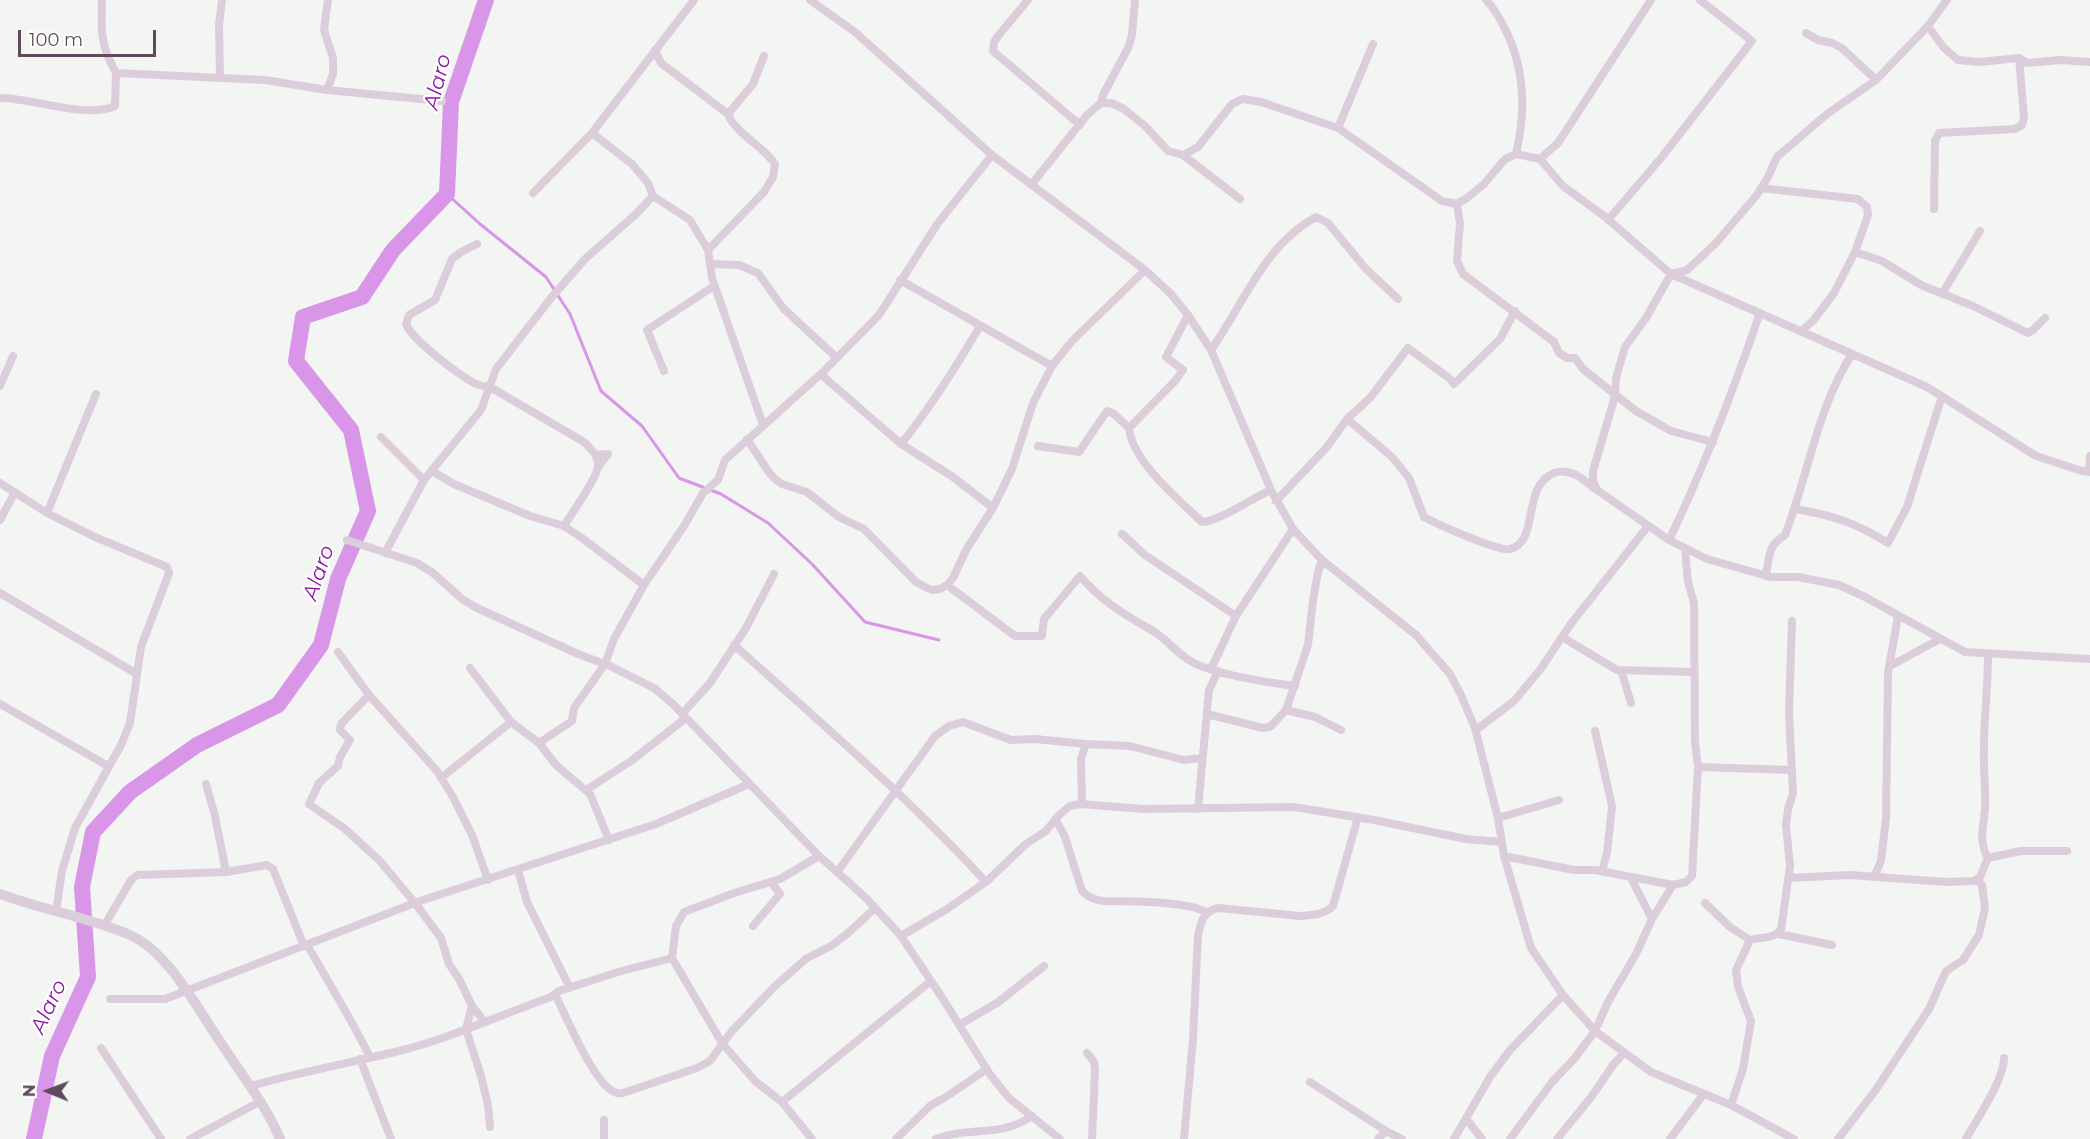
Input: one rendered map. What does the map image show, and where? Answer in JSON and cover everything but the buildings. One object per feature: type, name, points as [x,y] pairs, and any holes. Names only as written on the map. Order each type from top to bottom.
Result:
[{"type":"street","points":[[0,98],[75,109],[106,110],[115,106],[116,73],[107,57],[101,38],[102,0]]},
{"type":"street","points":[[220,78],[219,25],[222,0]]},
{"type":"street","points":[[327,90],[333,74],[333,58],[324,30],[328,0]]},
{"type":"street","points":[[533,193],[592,133],[694,0]]},
{"type":"street","points":[[810,0],[855,32],[992,155],[1145,270],[1170,293],[1211,350],[1270,490],[1293,530],[1322,560],[1416,635],[1450,674],[1476,730],[1498,818],[1504,856],[1531,948],[1563,995],[1595,1032],[1651,1072],[1731,1105],[1794,1139]]},
{"type":"street","points":[[1028,0],[998,36],[994,42],[993,51],[1080,126]]},
{"type":"street","points":[[1031,186],[1087,115],[1101,103],[1128,48],[1132,35],[1135,0]]},
{"type":"street","points":[[1486,0],[1493,7],[1511,40],[1520,68],[1521,132],[1516,154]]},
{"type":"street","points":[[1540,159],[1558,143],[1651,0]]},
{"type":"street","points":[[1608,220],[1661,158],[1752,41],[1700,0]]},
{"type":"street","points":[[1596,490],[1593,471],[1615,396],[1616,378],[1625,347],[1646,318],[1671,274],[1687,270],[1716,243],[1761,188],[1777,157],[1827,114],[1876,80],[1928,26],[1947,0]]},
{"type":"street","points":[[1928,26],[1944,48],[1959,60],[1979,62],[2019,58],[2027,63],[2060,60],[2090,62]]},
{"type":"street","points":[[1806,33],[1818,40],[1842,48],[1876,80]]},
{"type":"street","points":[[1338,128],[1373,44]]},
{"type":"street","points":[[655,50],[661,63],[728,114],[730,122],[767,153],[775,164],[773,177],[764,192],[708,250]]},
{"type":"street","points":[[728,114],[753,84],[764,56]]},
{"type":"street","points":[[1934,209],[1935,141],[1940,133],[2016,129],[2022,125],[2024,118],[2019,58]]},
{"type":"street","points":[[116,73],[265,80],[327,90],[442,101]]},
{"type":"street","points":[[1183,155],[1198,147],[1232,104],[1243,99],[1261,102],[1338,128],[1442,201],[1457,204],[1467,198],[1484,184],[1505,159],[1516,154],[1540,159],[1563,186],[1608,220],[1671,274],[1927,387],[2036,456],[2089,472],[2090,456]]},
{"type":"street","points":[[1101,103],[1111,103],[1124,109],[1145,126],[1168,152],[1183,155],[1240,199]]},
{"type":"street","points":[[592,133],[632,164],[648,183],[652,196],[690,220],[708,250],[714,286],[763,425]]},
{"type":"street","points":[[539,743],[572,721],[574,708],[605,664],[614,639],[644,585],[684,526],[703,493],[718,480],[725,460],[822,373],[879,315],[938,223],[992,155]]},
{"type":"street","points":[[1761,188],[1858,199],[1867,207],[1868,215],[1855,252],[1834,292],[1813,321],[1801,331]]},
{"type":"street","points":[[385,553],[424,480],[481,410],[496,369],[551,298],[585,259],[652,196]]},
{"type":"street","points":[[1457,204],[1460,222],[1457,261],[1463,274],[1554,342],[1559,353],[1567,358],[1575,358],[1582,369],[1636,411],[1671,430],[1713,442]]},
{"type":"street","points":[[1211,350],[1238,310],[1263,264],[1301,226],[1316,217],[1328,222],[1366,269],[1398,299]]},
{"type":"street","points":[[1942,294],[1980,231]]},
{"type":"street","points":[[477,244],[460,252],[452,259],[435,300],[409,315],[406,324],[408,331],[474,384],[490,387],[584,442],[596,455],[598,467],[564,526]]},
{"type":"street","points":[[1855,252],[1882,261],[1921,285],[1974,306],[2028,333],[2045,318]]},
{"type":"street","points":[[710,264],[739,265],[758,273],[783,308],[837,358]]},
{"type":"street","points":[[747,439],[768,471],[782,484],[807,492],[839,517],[864,529],[902,569],[927,588],[933,590],[947,585],[993,508],[1012,469],[1033,403],[1052,366],[1072,341],[1145,270]]},
{"type":"street","points":[[900,280],[1052,366]]},
{"type":"street","points":[[664,370],[647,330],[714,286]]},
{"type":"street","points":[[1276,501],[1327,447],[1347,419],[1371,398],[1408,348],[1454,384],[1500,339],[1515,311]]},
{"type":"street","points":[[1669,540],[1697,483],[1731,399],[1760,313]]},
{"type":"street","points":[[1129,428],[1183,370],[1166,357],[1188,315]]},
{"type":"street","points":[[901,444],[948,380],[980,326]]},
{"type":"street","points":[[1766,576],[1769,554],[1775,541],[1785,535],[1822,422],[1841,372],[1852,354]]},
{"type":"street","points":[[0,386],[13,356]]},
{"type":"street","points":[[822,373],[901,444],[953,477],[993,508]]},
{"type":"street","points":[[47,513],[96,394]]},
{"type":"street","points":[[1795,509],[1837,517],[1888,543],[1907,507],[1942,396]]},
{"type":"street","points":[[1038,446],[1079,452],[1107,411],[1114,414],[1129,428],[1132,444],[1137,453],[1171,493],[1202,522],[1215,520],[1270,490]]},
{"type":"street","points":[[1347,419],[1392,458],[1409,478],[1424,517],[1490,545],[1508,550],[1516,546],[1523,539],[1528,527],[1537,488],[1541,481],[1558,472],[1572,472],[1669,540],[1707,560],[1766,576],[1798,577],[1839,585],[1965,652],[2090,660]]},
{"type":"street","points":[[381,437],[424,480]]},
{"type":"street","points":[[432,471],[454,484],[530,516],[564,526],[644,585]]},
{"type":"street","points":[[1581,477],[1593,471]]},
{"type":"street","points":[[0,483],[47,513],[169,569],[141,647],[130,723],[121,745],[75,828],[62,871],[56,911]]},
{"type":"street","points":[[0,520],[15,492]]},
{"type":"street","points":[[1476,730],[1514,701],[1648,526]]},
{"type":"street","points":[[1198,809],[1209,690],[1214,670],[1236,616],[1293,530]]},
{"type":"street","points":[[1122,534],[1145,555],[1236,616]]},
{"type":"street","points":[[347,540],[417,563],[434,573],[462,599],[477,608],[654,688],[901,936],[987,1069],[1010,1098],[1060,1139]]},
{"type":"street","points":[[1504,856],[1574,870],[1602,871],[1673,885],[1686,882],[1692,876],[1698,767],[1695,742],[1694,603],[1688,582],[1685,548]]},
{"type":"street","points":[[1207,714],[1263,728],[1270,727],[1286,710],[1308,645],[1314,591],[1322,560]]},
{"type":"street","points":[[586,790],[631,761],[684,716],[710,683],[763,597],[774,574]]},
{"type":"street","points":[[947,585],[1015,636],[1042,636],[1044,620],[1080,576],[1092,591],[1106,602],[1165,639],[1192,662],[1255,680],[1295,686]]},
{"type":"street","points":[[0,593],[137,674]]},
{"type":"street","points":[[1874,877],[1881,861],[1886,818],[1888,673],[1898,616]]},
{"type":"street","points":[[1779,934],[1783,922],[1790,866],[1786,825],[1793,793],[1790,712],[1792,621]]},
{"type":"street","points":[[1562,637],[1609,666],[1621,670],[1694,672]]},
{"type":"street","points":[[1890,666],[1940,639]]},
{"type":"street","points":[[734,645],[853,750],[942,834],[986,882]]},
{"type":"street","points":[[338,651],[369,696],[426,757],[441,778],[472,835],[488,880]]},
{"type":"street","points":[[1977,880],[1988,858],[1982,842],[1982,833],[1985,808],[1984,745],[1988,655]]},
{"type":"street","points":[[470,668],[511,722],[539,743],[556,765],[590,794],[609,840]]},
{"type":"street","points":[[1621,670],[1631,704]]},
{"type":"street","points":[[369,696],[341,724],[340,730],[350,740],[340,757],[338,766],[319,783],[309,804],[345,830],[372,855],[415,903],[441,938],[449,964],[472,1006],[484,1021]]},
{"type":"street","points":[[0,704],[108,766]]},
{"type":"street","points":[[1286,710],[1315,717],[1341,730]]},
{"type":"street","points":[[441,778],[511,722]]},
{"type":"street","points":[[838,871],[935,736],[949,726],[963,722],[1011,741],[1035,739],[1130,746],[1184,760],[1202,758]]},
{"type":"street","points":[[1595,731],[1612,806],[1602,871]]},
{"type":"street","points":[[1082,804],[1081,759],[1086,744]]},
{"type":"street","points":[[1698,767],[1792,770]]},
{"type":"street","points":[[206,784],[226,872]]},
{"type":"street","points":[[110,999],[165,999],[415,903],[656,824],[750,784]]},
{"type":"street","points":[[1498,818],[1559,800]]},
{"type":"street","points":[[901,936],[947,909],[986,882],[1026,844],[1046,831],[1071,806],[1082,804],[1143,809],[1294,807],[1358,817],[1466,839],[1502,842]]},
{"type":"street","points":[[1184,1139],[1193,1039],[1198,935],[1202,921],[1207,912],[1218,908],[1300,916],[1328,911],[1334,906],[1358,817]]},
{"type":"street","points":[[1056,820],[1065,837],[1082,891],[1087,896],[1095,900],[1198,908],[1207,912]]},
{"type":"street","points":[[1988,858],[2021,851],[2067,851]]},
{"type":"street","points":[[812,1139],[782,1102],[755,1081],[722,1043],[672,958],[676,926],[684,912],[771,882],[797,870],[819,856]]},
{"type":"street","points":[[104,926],[131,880],[137,875],[226,872],[261,864],[267,865],[273,869],[306,946],[338,1000],[346,1009],[370,1057]]},
{"type":"street","points":[[518,870],[527,902],[570,988]]},
{"type":"street","points":[[1788,878],[1850,875],[1947,882],[1977,880],[1982,885],[1985,908],[1979,935],[1963,960],[1946,971],[1929,1009],[1875,1091],[1838,1139]]},
{"type":"street","points":[[1631,878],[1652,919]]},
{"type":"street","points":[[753,926],[780,894],[771,882]]},
{"type":"street","points":[[1510,1139],[1552,1082],[1595,1032],[1608,1002],[1636,954],[1652,919],[1673,885]]},
{"type":"street","points":[[0,896],[104,926],[139,940],[156,953],[188,991],[271,1117],[280,1139]]},
{"type":"street","points":[[1705,903],[1730,927],[1750,940],[1779,934],[1832,945]]},
{"type":"street","points":[[555,994],[593,1071],[617,1094],[705,1065],[722,1043],[776,985],[807,958],[831,946],[847,934],[875,909]]},
{"type":"street","points":[[1731,1105],[1743,1069],[1751,1021],[1738,987],[1736,970],[1750,940]]},
{"type":"street","points":[[251,1086],[295,1073],[400,1051],[466,1029],[570,988],[618,972],[672,958]]},
{"type":"street","points":[[958,1025],[998,1003],[1044,966]]},
{"type":"street","points":[[782,1102],[931,981]]},
{"type":"street","points":[[1454,1139],[1490,1077],[1510,1050],[1563,995]]},
{"type":"street","points":[[472,1006],[466,1029],[481,1076],[488,1105],[490,1127]]},
{"type":"street","points":[[101,1048],[161,1139]]},
{"type":"street","points":[[1088,1053],[1094,1062],[1095,1071],[1092,1139]]},
{"type":"street","points":[[1557,1139],[1624,1053]]},
{"type":"street","points":[[1966,1139],[1998,1079],[2004,1066],[2004,1058]]},
{"type":"street","points":[[360,1059],[391,1139]]},
{"type":"street","points":[[901,1138],[931,1105],[987,1069]]},
{"type":"street","points":[[1310,1082],[1402,1139]]},
{"type":"street","points":[[1670,1139],[1703,1095]]},
{"type":"street","points":[[190,1139],[261,1101]]},
{"type":"street","points":[[936,1139],[952,1136],[999,1138],[1011,1136],[1032,1116]]},
{"type":"street","points":[[604,1120],[604,1139]]},
{"type":"street","points":[[1467,1120],[1482,1139]]},
{"type":"street","points":[[1378,1139],[1386,1131]]},
{"type":"waterway","name":"Alaro","points":[[34,1139],[52,1056],[88,977],[82,887],[93,832],[130,792],[197,745],[278,705],[321,645],[338,579],[368,511],[351,430],[296,361],[303,317],[362,297],[393,250],[447,194],[451,102],[486,0]]},
{"type":"waterway","points":[[447,194],[546,277],[570,314],[601,391],[642,426],[679,478],[721,494],[768,523],[812,564],[865,622],[939,640]]}]
